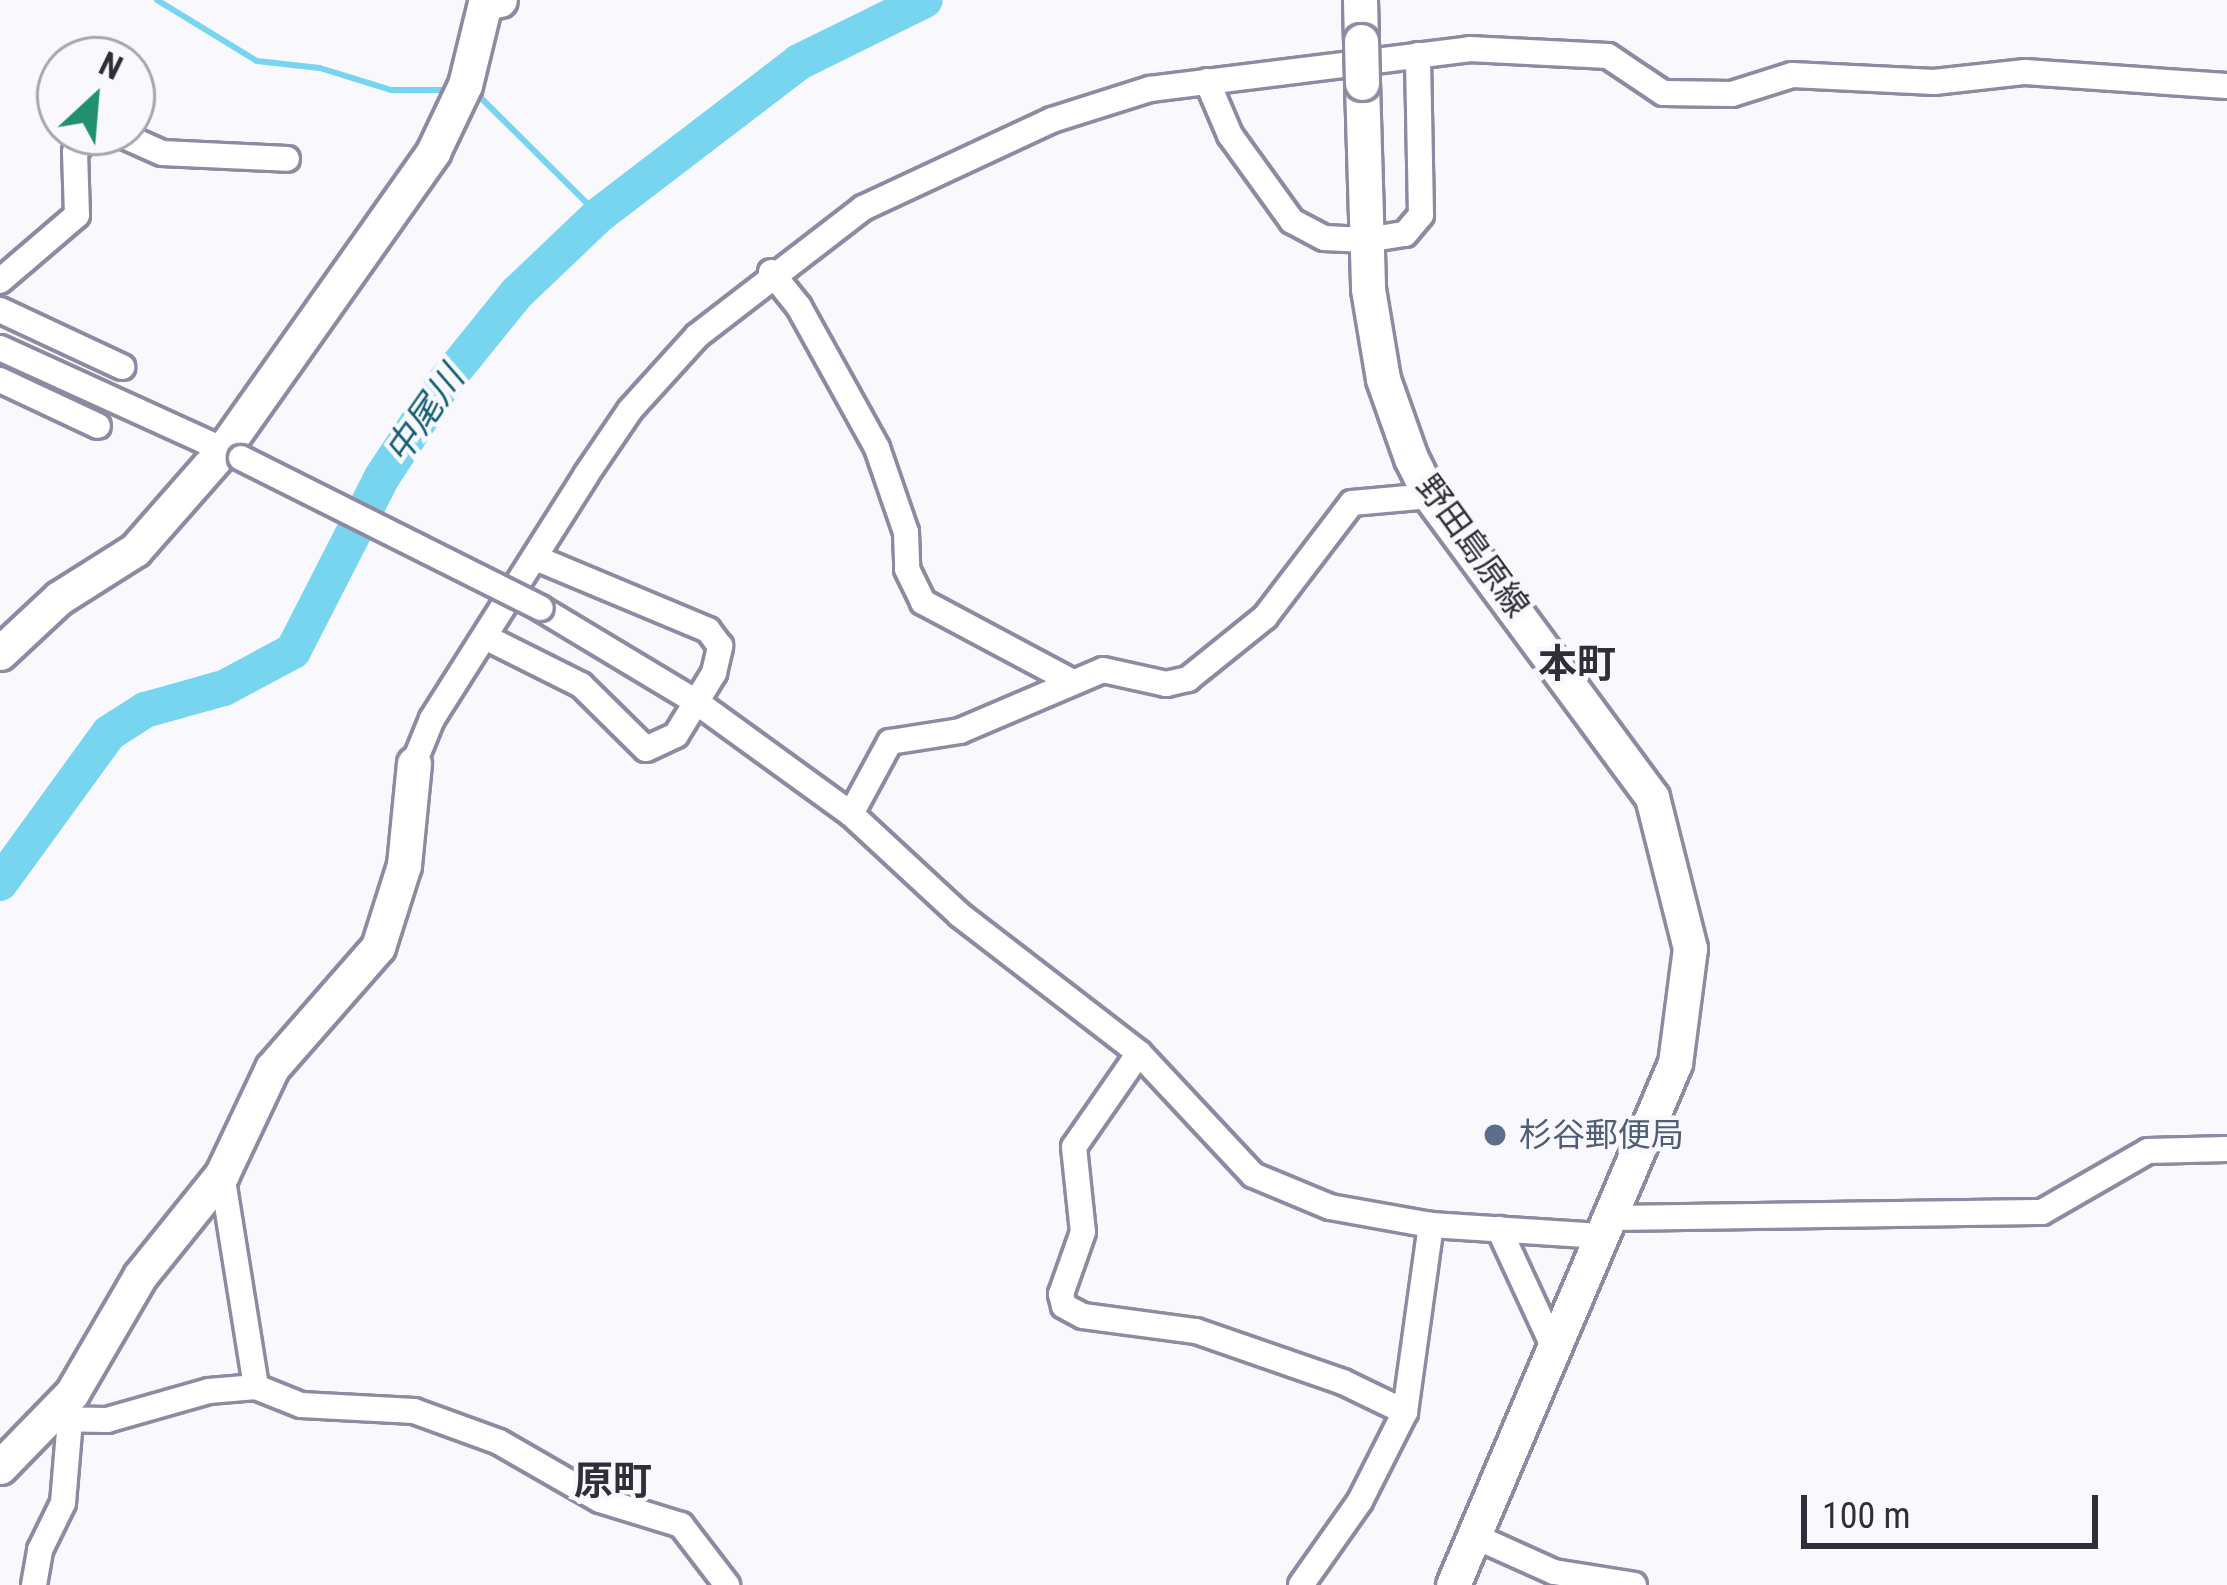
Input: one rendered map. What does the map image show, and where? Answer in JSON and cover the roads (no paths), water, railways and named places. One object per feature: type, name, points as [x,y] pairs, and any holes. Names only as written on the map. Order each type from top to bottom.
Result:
[{"type":"main road","points":[[0,653],[59,598],[148,538],[232,454],[433,152],[465,85],[490,1]]},
{"type":"main road","name":"野田島原線","points":[[1360,22],[1366,240],[1383,379],[1430,496],[1616,741],[1652,797],[1690,948],[1687,1015],[1675,1063],[1453,1585]]},
{"type":"main road","points":[[0,1467],[60,1419],[140,1276],[222,1174],[272,1068],[378,947],[404,865],[414,763]]},
{"type":"street","points":[[414,763],[432,719],[630,410],[771,272],[863,208],[958,158],[1150,88],[1469,49],[1594,53],[1663,93],[1732,94],[1792,75],[1934,82],[2026,73],[2227,86]]},
{"type":"street","points":[[1207,81],[1230,135],[1292,220],[1324,238],[1366,240],[1405,234],[1420,215],[1418,56]]},
{"type":"street","points":[[156,150],[287,159]]},
{"type":"street","points":[[0,281],[77,215],[75,156]]},
{"type":"street","points":[[771,272],[878,448],[906,532],[907,569],[923,602],[1071,681]]},
{"type":"street","points":[[0,310],[122,367]]},
{"type":"street","points":[[0,348],[232,454],[540,608],[695,701],[851,814],[960,914],[1139,1053],[1253,1175],[1330,1207],[1431,1225],[1499,1229],[2042,1212],[2148,1151],[2227,1149]]},
{"type":"street","points":[[0,380],[98,425]]},
{"type":"street","points":[[851,814],[890,742],[961,731],[1103,670],[1166,684],[1188,679],[1265,617],[1352,503],[1430,496]]},
{"type":"street","points":[[487,638],[581,685],[646,749],[668,744],[695,701],[722,655],[708,630],[536,558]]},
{"type":"street","points":[[1139,1053],[1074,1147],[1083,1232],[1064,1306],[1196,1331],[1343,1382],[1406,1412]]},
{"type":"street","points":[[222,1174],[256,1387]]},
{"type":"street","points":[[1301,1585],[1360,1501],[1406,1412],[1431,1225]]},
{"type":"street","points":[[1499,1229],[1553,1348]]},
{"type":"street","points":[[34,1585],[40,1550],[63,1504],[60,1419],[107,1420],[209,1391],[256,1387],[301,1405],[414,1411],[499,1442],[600,1500],[681,1525],[728,1585]]},
{"type":"street","points":[[1474,1535],[1550,1578],[1634,1585]]},
{"type":"waterway","points":[[157,0],[257,61],[320,68],[391,90],[446,90]]},
{"type":"waterway","name":"中尾川","points":[[0,883],[109,733],[145,710],[224,688],[293,651],[382,477],[444,383],[517,293],[599,215],[799,62],[925,0]]},
{"type":"waterway","points":[[480,97],[599,215]]},
{"type":"place","name":"杉谷郵便局","points":[[1495,1135]]},
{"type":"district","name":"本町","points":[[1577,664]]},
{"type":"district","name":"原町","points":[[613,1481]]}]
